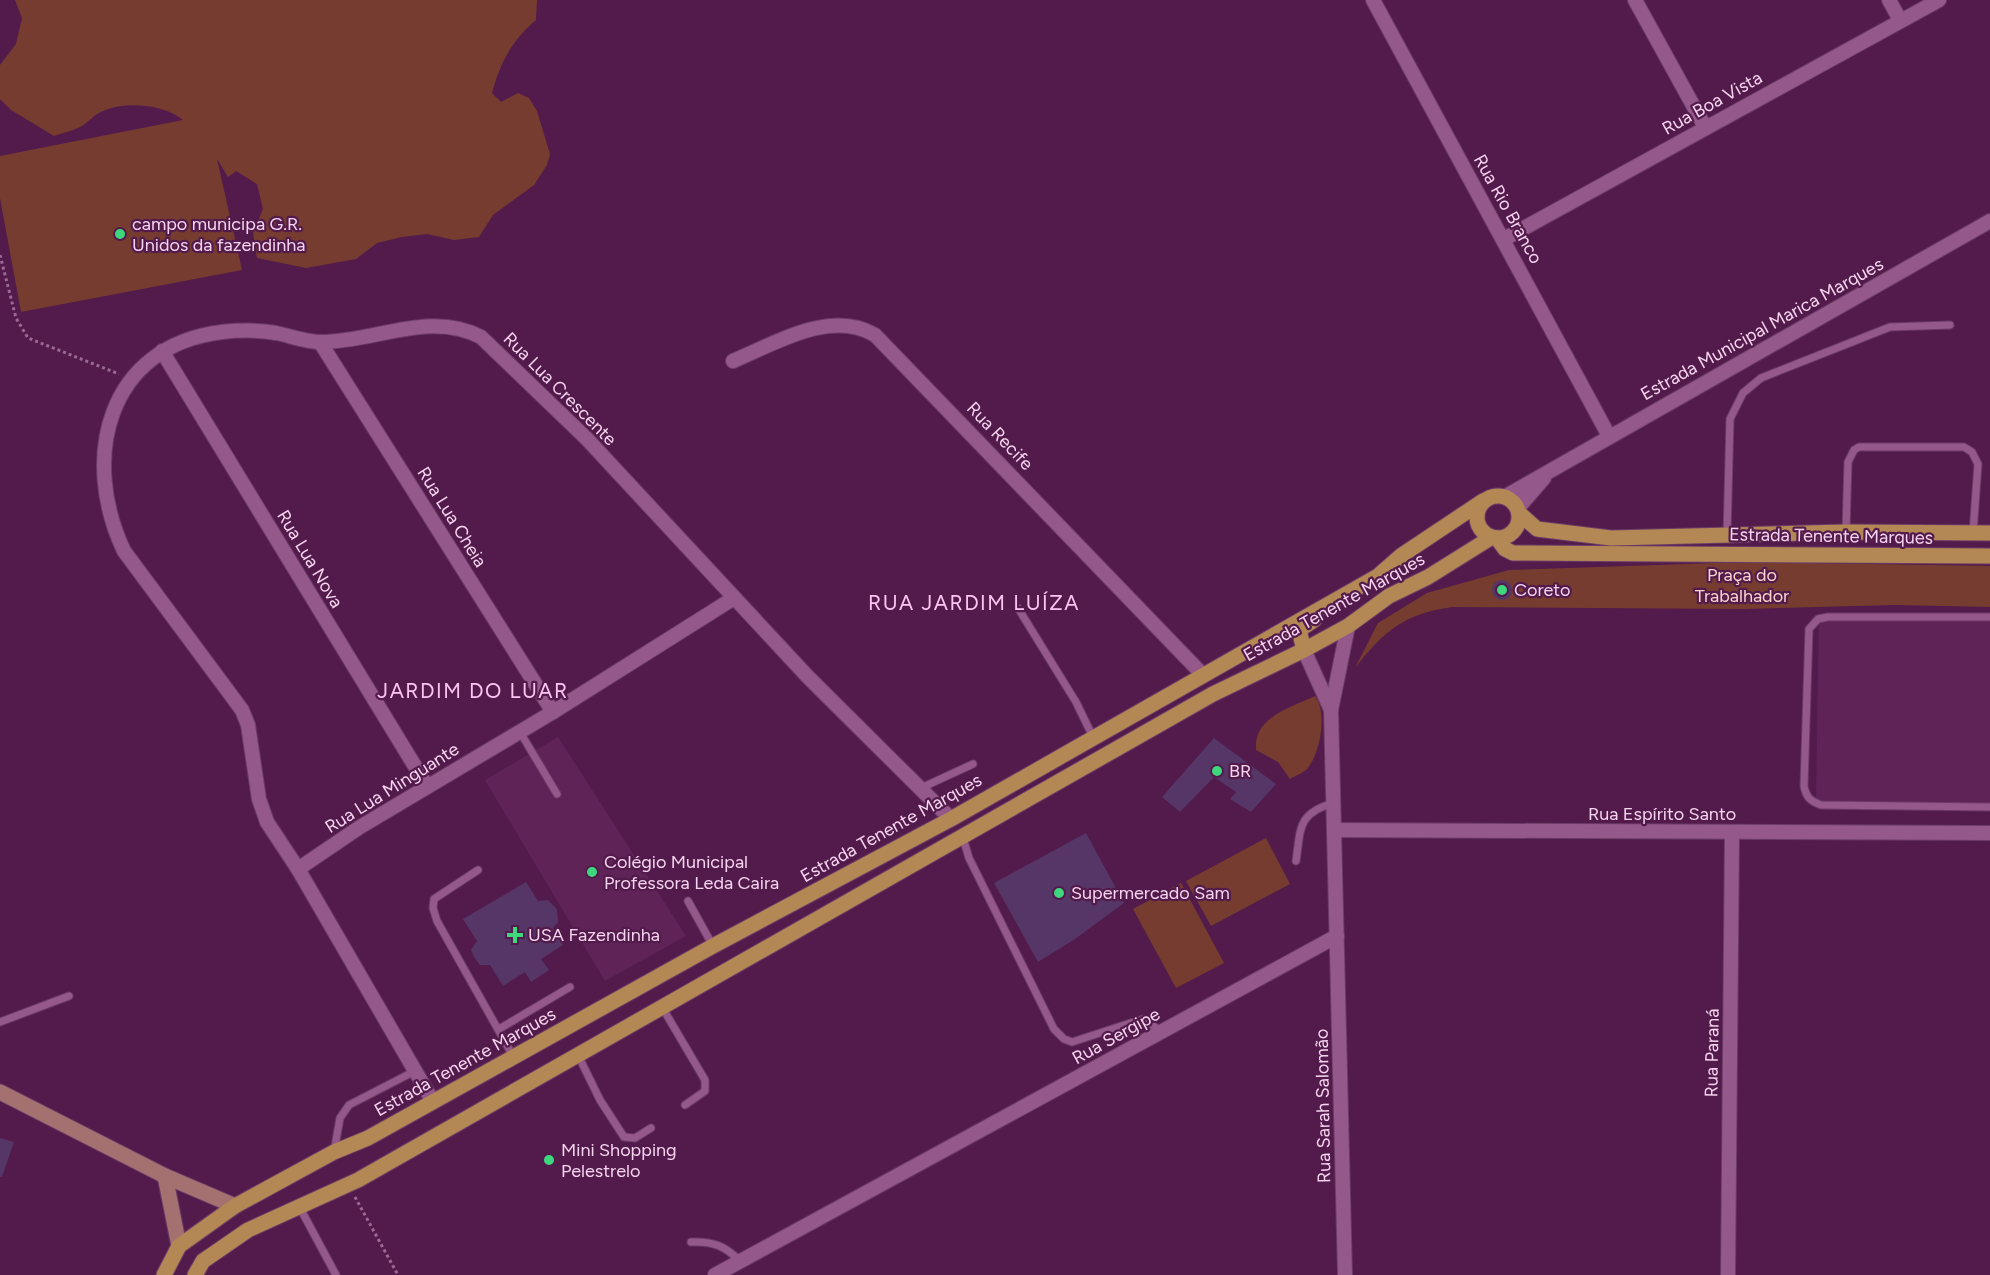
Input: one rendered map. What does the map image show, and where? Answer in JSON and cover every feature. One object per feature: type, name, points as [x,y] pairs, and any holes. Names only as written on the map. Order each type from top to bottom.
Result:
[{"type":"main road","points":[[1497,495],[1506,496],[1519,511],[1517,527],[1512,533],[1495,538],[1478,525],[1477,512],[1483,501],[1497,495]]},
{"type":"main road","name":"Estrada Tenente Marques","points":[[164,1275],[179,1246],[235,1206],[334,1152],[368,1138],[432,1100],[713,946],[951,819],[1202,674],[1378,576],[1402,555],[1483,501]]},
{"type":"main road","name":"Estrada Tenente Marques","points":[[1519,511],[1537,529],[1611,538],[1846,532],[1990,533]]},
{"type":"main road","name":"Estrada Tenente Marques","points":[[195,1275],[203,1261],[248,1230],[348,1185],[963,838],[1213,694],[1348,626],[1389,596],[1428,577],[1495,538],[1505,549],[1513,553],[1990,556]]},
{"type":"main road","points":[[1304,650],[1301,627],[1335,608],[1344,596]]},
{"type":"street","name":"Rua Rio Branco","points":[[1372,0],[1504,239],[1609,436]]},
{"type":"street","points":[[1635,0],[1705,127]]},
{"type":"street","points":[[1889,0],[1900,20]]},
{"type":"street","name":"Rua Boa Vista","points":[[1504,239],[1939,0]]},
{"type":"street","name":"Estrada Municipal Marica Marques","points":[[1506,496],[1990,221]]},
{"type":"street","name":"Rua Recife","points":[[733,361],[806,331],[830,324],[849,324],[875,335],[1202,674]]},
{"type":"street","name":"Rua Lua Crescente","points":[[298,869],[264,814],[259,799],[248,725],[242,710],[124,551],[114,530],[104,489],[103,466],[115,411],[130,378],[162,351],[194,338],[247,331],[320,342],[437,325],[466,329],[481,337],[587,439],[808,677],[951,819]]},
{"type":"street","name":"Rua Lua Cheia","points":[[320,342],[553,712]]},
{"type":"street","name":"Rua Lua Nova","points":[[162,351],[427,786]]},
{"type":"street","name":"Estrada Municipal Marica Marques","points":[[1519,511],[1551,469]]},
{"type":"street","name":"Rua Lua Minguante","points":[[298,869],[427,786],[553,712],[734,598]]},
{"type":"street","points":[[1336,936],[1331,710],[1348,626]]},
{"type":"street","points":[[1304,650],[1331,710]]},
{"type":"street","name":"Rua Espírito Santo","points":[[1334,830],[1990,833]]},
{"type":"street","name":"Rua Paraná","points":[[1728,1275],[1732,832]]},
{"type":"street","points":[[298,869],[413,1072],[432,1100]]},
{"type":"street","name":"Rua Sergipe","points":[[715,1275],[1336,936]]},
{"type":"street","name":"Rua Sarah Salomão","points":[[1336,936],[1345,1275]]},
{"type":"street","points":[[0,1092],[165,1176],[235,1206]]},
{"type":"street","points":[[165,1176],[179,1246]]},
{"type":"lane","points":[[1727,535],[1731,419],[1743,393],[1761,378],[1890,327],[1950,325]]},
{"type":"lane","points":[[1846,532],[1848,462],[1854,450],[1859,447],[1964,447],[1976,457],[1978,464],[1973,533]]},
{"type":"lane","points":[[1018,608],[1077,702],[1093,737]]},
{"type":"lane","points":[[1990,616],[1828,617],[1812,623],[1809,629],[1804,786],[1806,795],[1812,802],[1821,805],[1990,807]]},
{"type":"lane","points":[[520,732],[556,794]]},
{"type":"lane","points":[[921,788],[974,764]]},
{"type":"lane","points":[[1296,861],[1302,822],[1310,812],[1333,803]]},
{"type":"lane","points":[[963,838],[969,858],[1054,1029],[1064,1039],[1072,1042],[1143,1019],[1161,1031]]},
{"type":"lane","points":[[478,870],[434,899],[433,908],[437,921],[513,1056]]},
{"type":"lane","points":[[688,901],[713,946]]},
{"type":"lane","points":[[499,1029],[570,987]]},
{"type":"lane","points":[[0,1022],[69,996]]},
{"type":"lane","points":[[662,1007],[705,1080],[705,1091],[685,1105]]},
{"type":"lane","points":[[578,1055],[600,1100],[624,1137],[635,1138],[651,1128]]},
{"type":"lane","points":[[334,1152],[340,1118],[349,1106],[413,1072]]},
{"type":"lane","points":[[300,1208],[336,1275]]},
{"type":"lane","points":[[691,1242],[709,1242],[727,1248],[740,1262]]},
{"type":"path","points":[[0,255],[16,318],[28,338],[130,378]]},
{"type":"path","points":[[348,1185],[398,1275]]},
{"type":"shaded area","points":[[1819,617],[1990,617],[1990,804],[1816,801]]},
{"type":"shaded area","name":"Colégio Municipal Professora Leda Caira","points":[[558,737],[686,936],[605,981],[485,780]]},
{"type":"green space","points":[[15,0],[537,0],[536,20],[520,36],[508,53],[492,93],[501,102],[518,93],[529,98],[537,111],[550,154],[547,165],[534,185],[493,215],[479,237],[454,240],[427,234],[402,237],[377,243],[356,259],[306,268],[257,258],[253,233],[263,209],[257,184],[236,171],[228,177],[217,159],[242,270],[21,312],[0,198],[0,156],[183,120],[166,110],[155,107],[122,106],[100,112],[80,127],[54,136],[11,110],[0,99],[0,65],[16,44],[22,18]]},
{"type":"green space","name":"Praça do Trabalhador","points":[[1746,562],[1990,566],[1990,607],[1895,605],[1744,609],[1452,607],[1421,614],[1396,626],[1355,668],[1378,623],[1427,593],[1509,570]]},
{"type":"green space","points":[[1315,696],[1319,703],[1322,723],[1316,754],[1307,769],[1290,779],[1278,762],[1256,750],[1260,729],[1275,715]]},
{"type":"green space","points":[[1266,838],[1290,884],[1211,926],[1186,881]]},
{"type":"green space","points":[[1181,883],[1224,963],[1176,988],[1133,909]]},
{"type":"building","name":"Coreto","points":[[1502,580],[1509,583],[1512,590],[1509,597],[1502,600],[1495,597],[1492,590],[1495,583]]},
{"type":"building","name":"BR","points":[[1214,738],[1276,784],[1251,812],[1230,799],[1236,792],[1214,777],[1180,812],[1162,797]]},
{"type":"building","name":"Supermercado Sam","points":[[1086,833],[1124,903],[1075,939],[1038,962],[994,883]]},
{"type":"building","name":"USA Fazendinha","points":[[526,882],[538,901],[548,900],[557,909],[558,922],[553,928],[563,945],[541,959],[549,970],[531,982],[525,972],[503,986],[490,965],[480,965],[474,957],[471,950],[477,941],[463,919]]},
{"type":"building","points":[[0,1138],[14,1142],[2,1177],[0,1177]]},
{"type":"place","name":"campo municipa G.R. Unidos da fazendinha","points":[[120,234]]},
{"type":"place","name":"Coreto","points":[[1502,590]]},
{"type":"place","name":"BR","points":[[1217,771]]},
{"type":"place","name":"Colégio Municipal Professora Leda Caira","points":[[592,872]]},
{"type":"place","name":"Supermercado Sam","points":[[1059,893]]},
{"type":"place","name":"USA Fazendinha","points":[[515,935]]},
{"type":"place","name":"Mini Shopping Pelestrelo","points":[[549,1160]]},
{"type":"district","name":"RUA JARDIM LUÍZA","points":[[974,602]]},
{"type":"district","name":"JARDIM DO LUAR","points":[[473,690]]}]
